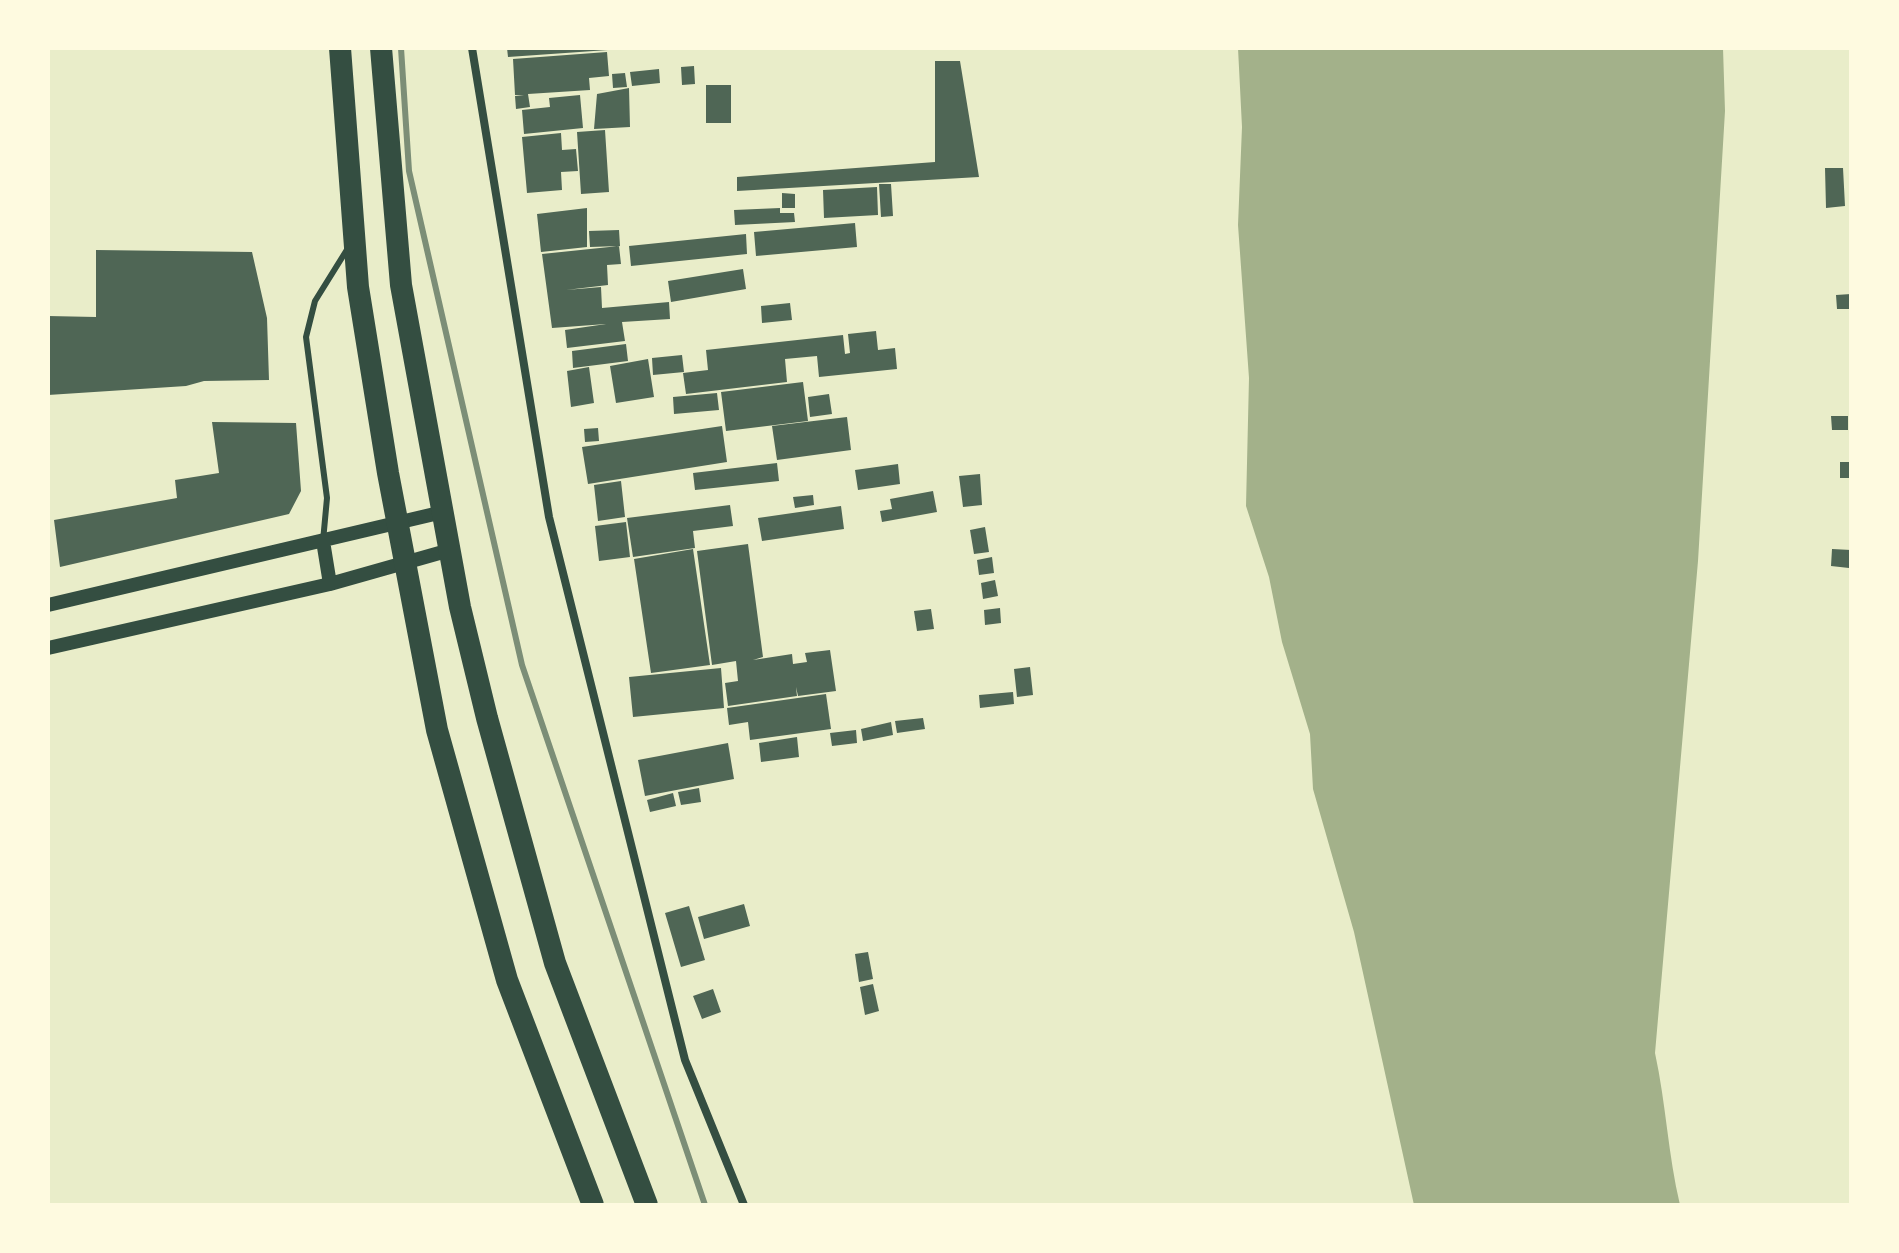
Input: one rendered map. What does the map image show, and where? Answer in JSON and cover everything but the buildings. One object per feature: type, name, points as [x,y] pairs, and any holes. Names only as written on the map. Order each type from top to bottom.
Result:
[{"type":"highway","points":[[340,48],[358,287],[437,730],[507,980],[593,1205]]},
{"type":"highway","points":[[381,48],[401,285],[450,550],[487,718],[555,963],[647,1205]]},
{"type":"street","points":[[472,48],[549,517],[685,1060],[744,1205]]},
{"type":"street","points":[[48,605],[443,512]]},
{"type":"street","points":[[323,541],[330,584]]},
{"type":"street","points":[[48,648],[330,584],[450,550]]},
{"type":"lane","points":[[323,541],[327,498],[306,337],[315,301],[354,238]]},
{"type":"shaded area","points":[[1238,48],[1723,48],[1725,111],[1698,561],[1655,1053],[1680,1205],[1414,1205],[1354,932],[1313,789],[1310,734],[1282,642],[1269,577],[1246,506],[1249,378],[1238,225],[1242,127]]},
{"type":"railway","points":[[401,48],[409,171],[522,665],[705,1205]]}]
